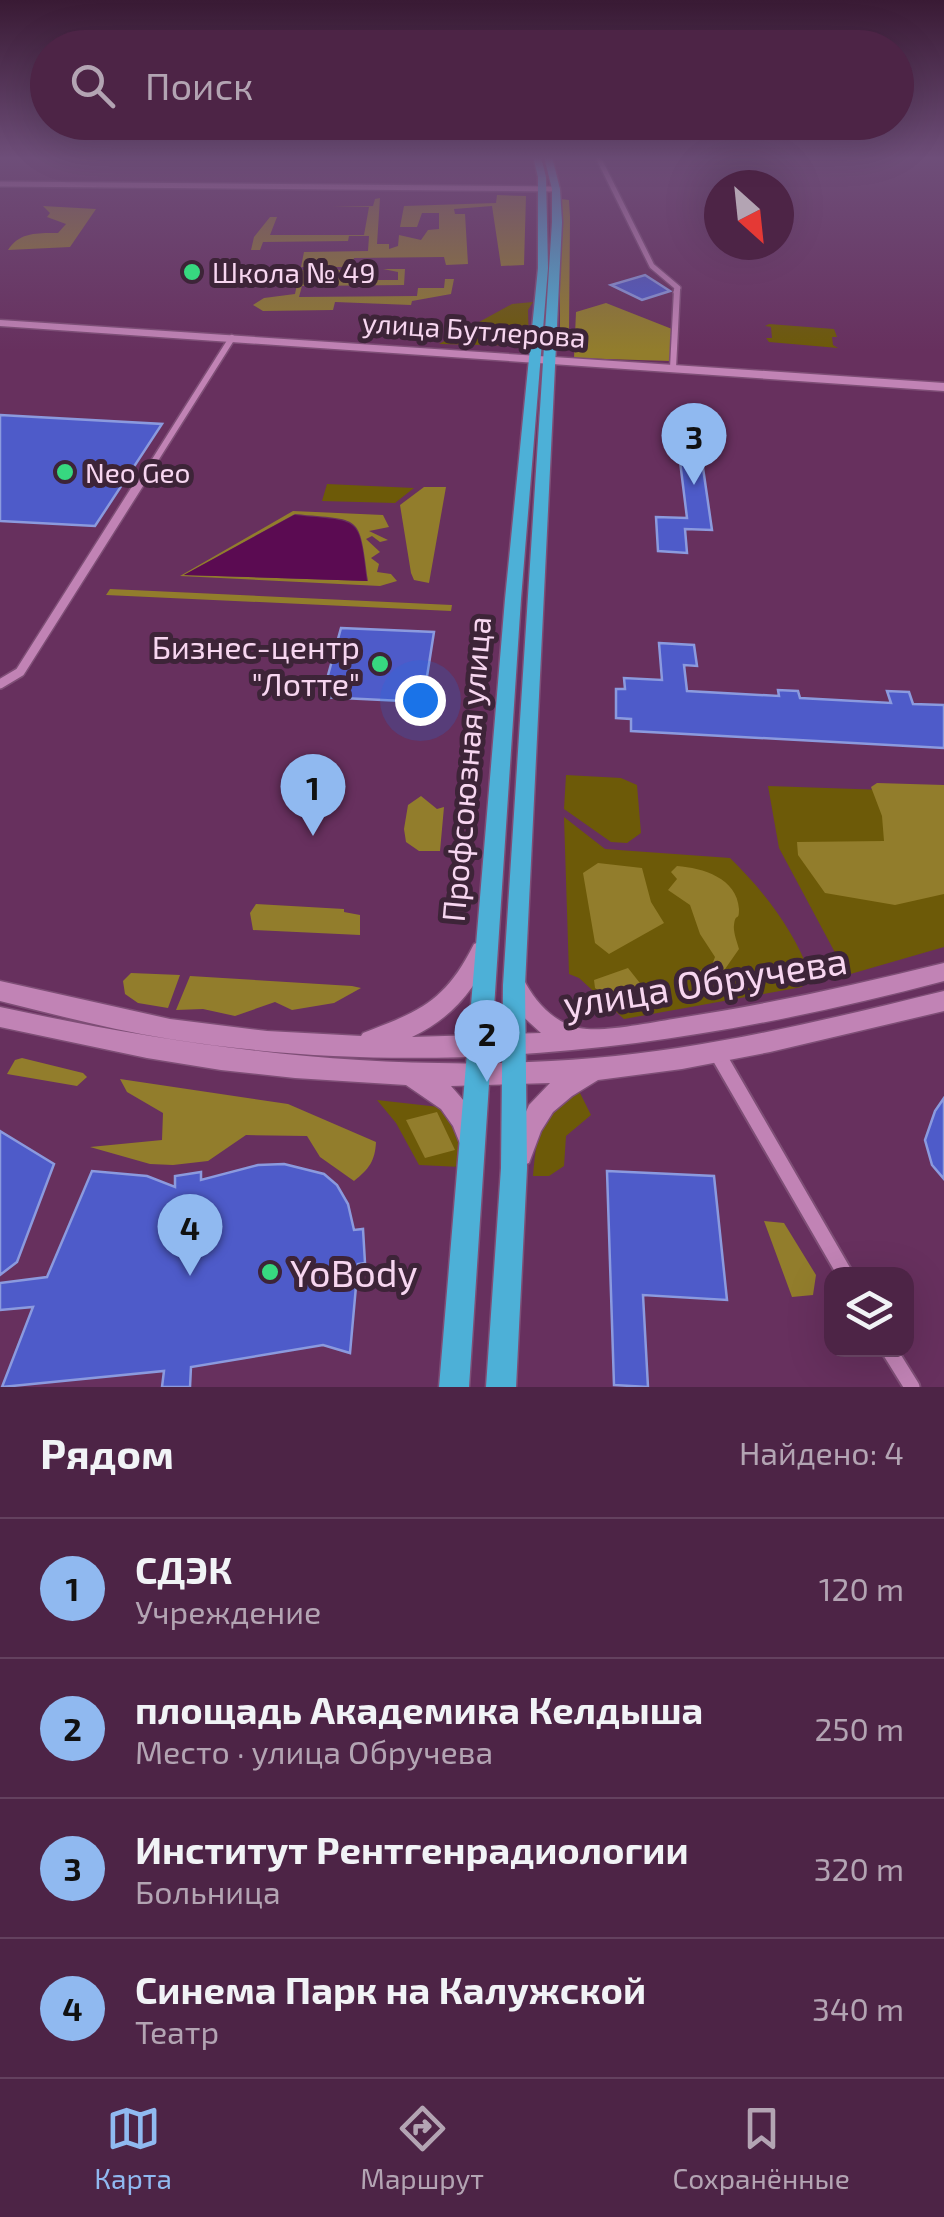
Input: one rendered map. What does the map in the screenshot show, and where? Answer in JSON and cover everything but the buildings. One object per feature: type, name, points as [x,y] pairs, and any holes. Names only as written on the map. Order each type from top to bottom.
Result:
[{"type":"main road","name":"Профсоюзная улица","points":[[516,1074],[514,985],[543,358],[543,222]]},
{"type":"main road","name":"Профсоюзная улица","points":[[454,1387],[486,939],[555,222]]},
{"type":"main road","name":"улица Бутлерова","points":[[0,323],[944,387]]},
{"type":"main road","points":[[342,1046],[405,1030],[437,1012],[464,986],[486,939]]},
{"type":"main road","name":"улица Обручева","points":[[0,991],[171,1029],[342,1046],[480,1047],[596,1041],[774,1012],[944,972]]},
{"type":"main road","points":[[514,985],[520,1000],[545,1024],[596,1041]]},
{"type":"main road","name":"улица Обручева","points":[[0,1017],[191,1057],[405,1075],[478,1076],[594,1069],[716,1052],[863,1023],[944,1001]]},
{"type":"main road","points":[[514,1168],[534,1113],[565,1085],[594,1069]]},
{"type":"main road","points":[[501,1387],[516,1074]]},
{"type":"main road","points":[[405,1075],[432,1086],[448,1098],[465,1118],[474,1149]]},
{"type":"street","points":[[630,222],[652,266],[678,288],[674,299],[673,368]]},
{"type":"street","points":[[1,681],[20,672],[232,338]]},
{"type":"street","points":[[716,1052],[841,1267]]},
{"type":"street","points":[[894,1357],[912,1387]]},
{"type":"shaded area","points":[[60,222],[87,222],[70,247],[8,250],[23,237],[58,233],[66,224]]},
{"type":"shaded area","points":[[266,222],[275,222],[270,235],[364,235],[366,222],[378,222],[377,244],[389,244],[389,249],[398,246],[399,235],[421,240],[428,230],[439,229],[439,222],[465,222],[468,264],[446,265],[444,257],[354,258],[352,267],[301,267],[304,252],[368,251],[369,236],[349,236],[348,241],[263,242],[260,250],[251,250],[254,237]]},
{"type":"shaded area","points":[[401,222],[419,222],[417,227],[400,227]]},
{"type":"shaded area","points":[[494,222],[525,222],[524,265],[501,266]]},
{"type":"shaded area","points":[[560,222],[570,222],[569,331],[560,330]]},
{"type":"shaded area","points":[[376,269],[368,273],[368,280],[398,280],[398,272],[383,269],[405,269],[404,285],[302,286],[299,297],[417,296],[418,288],[444,288],[445,279],[454,279],[451,294],[412,301],[411,305],[335,302],[333,310],[263,311],[253,305],[264,298],[295,294],[300,270],[329,270],[310,272],[309,278],[338,278],[340,273],[333,270]]},
{"type":"shaded area","points":[[533,302],[528,310],[529,346],[439,344],[512,304]]},
{"type":"shaded area","points":[[606,303],[672,329],[670,361],[574,358],[576,312]]},
{"type":"shaded area","points":[[765,326],[834,329],[837,337],[832,337],[833,345],[838,348],[769,342],[766,338],[772,338],[771,327]]},
{"type":"shaded area","points":[[327,484],[414,488],[395,503],[322,501]]},
{"type":"shaded area","points":[[424,487],[446,487],[429,583],[414,580],[411,573],[400,505]]},
{"type":"shaded area","points":[[293,511],[383,515],[389,527],[369,531],[388,540],[380,542],[372,536],[366,539],[380,552],[371,558],[379,564],[377,572],[391,574],[397,581],[380,586],[180,576]],"holes":[[[295,514],[353,524],[362,542],[368,581],[184,575]]]},
{"type":"shaded area","points":[[294,515],[344,521],[353,526],[362,543],[367,581],[184,575]]},
{"type":"shaded area","points":[[110,589],[452,605],[451,611],[106,595]]},
{"type":"shaded area","points":[[566,775],[621,778],[637,785],[641,833],[627,843],[611,842],[564,809]]},
{"type":"shaded area","points":[[877,783],[944,785],[944,894],[895,905],[825,893],[798,855],[797,842],[884,841],[882,816],[871,787]]},
{"type":"shaded area","points":[[768,786],[944,792],[944,947],[847,975],[779,848]]},
{"type":"shaded area","points":[[421,796],[437,809],[444,807],[440,851],[419,851],[406,842],[408,805]]},
{"type":"shaded area","points":[[564,817],[605,849],[730,858],[766,897],[795,942],[810,974],[802,987],[624,1019],[579,978],[569,974]]},
{"type":"shaded area","points":[[598,863],[642,868],[651,902],[664,923],[609,954],[595,943],[583,873]]},
{"type":"shaded area","points":[[677,866],[717,877],[737,898],[739,913],[734,928],[739,949],[716,982],[706,985],[697,980],[696,972],[712,965],[715,957],[700,934],[690,905],[668,890],[677,879],[671,872]]},
{"type":"shaded area","points":[[256,904],[344,909],[360,915],[360,935],[253,930],[250,913]]},
{"type":"shaded area","points":[[628,968],[651,997],[643,1011],[624,1011],[595,988],[594,980]]},
{"type":"shaded area","points":[[131,973],[180,975],[168,1008],[138,1003],[125,994],[123,981]]},
{"type":"shaded area","points":[[190,976],[361,988],[334,1003],[292,1010],[275,1002],[235,1016],[203,1009],[176,1010]]},
{"type":"shaded area","points":[[22,1058],[87,1077],[77,1086],[7,1074],[15,1060]]},
{"type":"shaded area","points":[[120,1079],[288,1104],[376,1142],[373,1160],[354,1181],[320,1157],[307,1136],[246,1135],[208,1161],[173,1165],[150,1164],[90,1147],[162,1140],[163,1113],[127,1092]]},
{"type":"shaded area","points":[[579,1091],[591,1115],[566,1136],[564,1166],[549,1176],[533,1176],[542,1126],[556,1108]]},
{"type":"shaded area","points":[[377,1100],[439,1107],[460,1127],[461,1167],[419,1165],[396,1123]]},
{"type":"shaded area","points":[[437,1112],[455,1150],[425,1158],[406,1120]]},
{"type":"shaded area","points":[[764,1221],[784,1223],[816,1275],[813,1295],[792,1297]]},
{"type":"place","name":"Школа № 49","points":[[192,272]]},
{"type":"place","name":"Neo Geo","points":[[65,472]]},
{"type":"place","name":"Институт Рентгенрадиологии","points":[[694,485]]},
{"type":"place","name":"Бизнес-центр \"Лотте\"","points":[[380,664]]},
{"type":"place","name":"СДЭК","points":[[313,836]]},
{"type":"place","name":"площадь Академика Келдыша","points":[[487,1082]]},
{"type":"place","name":"YoBody","points":[[270,1272]]},
{"type":"place","name":"Синема Парк на Калужской","points":[[190,1276]]}]
